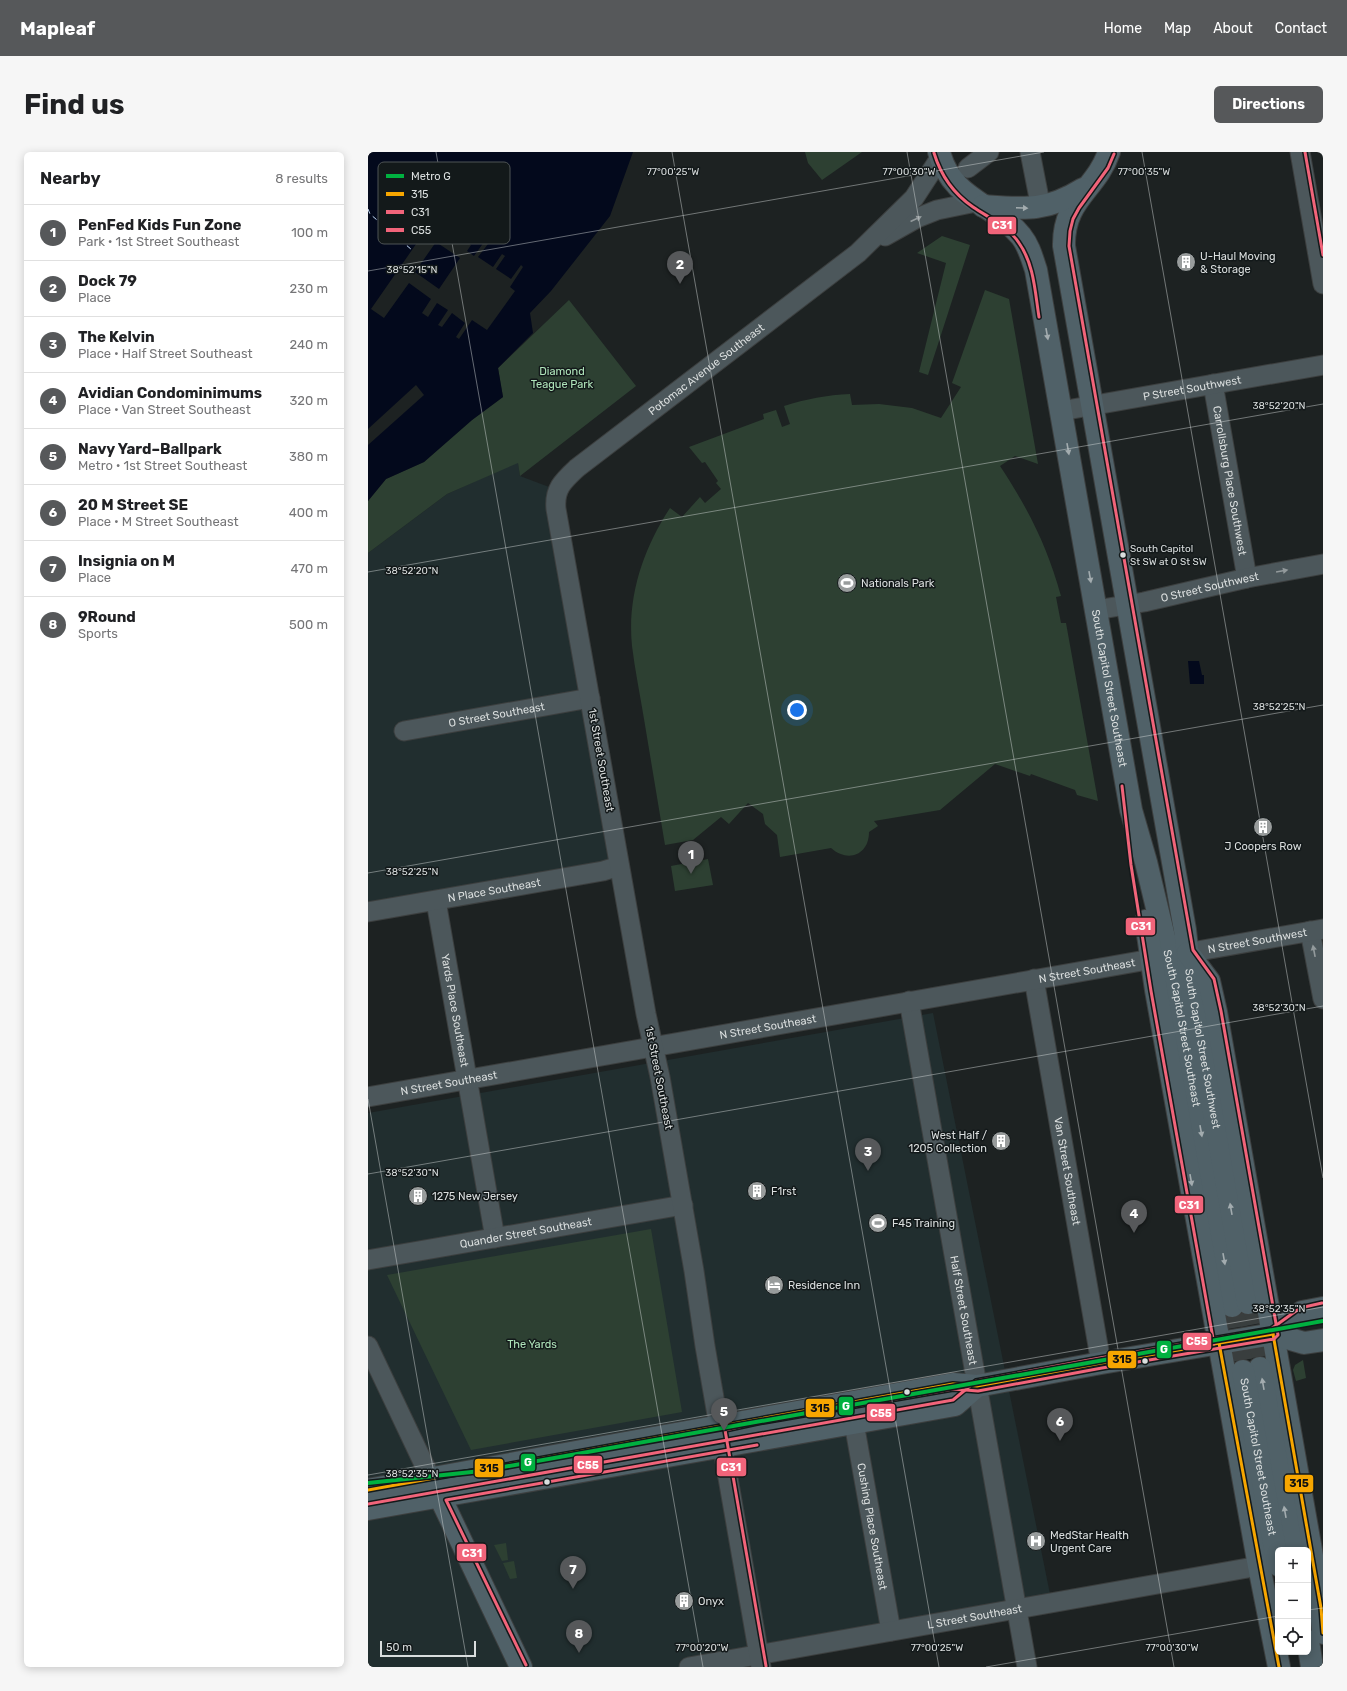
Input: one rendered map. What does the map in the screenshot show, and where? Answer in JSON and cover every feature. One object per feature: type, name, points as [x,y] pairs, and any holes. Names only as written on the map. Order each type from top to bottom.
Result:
[{"type":"main road","name":"South Capitol Street Southwest","points":[[1109,153],[1100,171],[1073,206],[1068,216],[1063,241],[1184,922],[1169,955],[1191,984],[1240,1305]]},
{"type":"main road","name":"South Capitol Street Southeast","points":[[939,155],[953,180],[962,192],[1014,229],[1025,243],[1032,256],[1038,280],[1132,810],[1136,864],[1169,955]]},
{"type":"main road","name":"South Capitol Street Southwest","points":[[979,204],[1030,209],[1066,199],[1089,186]]},
{"type":"main road","points":[[1279,1667],[1269,1566],[1219,1343],[1156,990],[1169,955],[1208,981],[1215,1006],[1273,1334],[1308,1547]]},
{"type":"main road","points":[[1273,1334],[1302,1312],[1323,1308]]},
{"type":"main road","points":[[721,1436],[756,1418],[953,1384],[977,1386],[1273,1334],[1304,1343],[1323,1340]]},
{"type":"main road","name":"South Capitol Street Southeast","points":[[1269,1566],[1252,1369],[1307,1547]]},
{"type":"main road","points":[[368,1508],[435,1487],[721,1436],[854,1423],[955,1405],[977,1386]]},
{"type":"main road","points":[[368,1490],[435,1487]]},
{"type":"main road","points":[[435,1487],[521,1667]]},
{"type":"main road","points":[[1311,1563],[1321,1608],[1323,1633]]},
{"type":"main road","points":[[1292,1655],[1293,1667]]},
{"type":"main road","points":[[1310,1655],[1312,1667]]},
{"type":"street","points":[[968,168],[989,152]]},
{"type":"street","points":[[1030,152],[1039,198]]},
{"type":"street","points":[[1300,152],[1323,284]]},
{"type":"street","name":"Potomac Avenue Southeast","points":[[858,252],[914,198],[939,155]]},
{"type":"street","name":"Potomac Avenue Southeast","points":[[557,490],[568,476],[577,468],[858,252],[894,230],[928,214],[979,204]]},
{"type":"street","name":"P Street Southwest","points":[[1061,410],[1323,365]]},
{"type":"street","name":"Carrollsburg Place Southwest","points":[[1213,384],[1247,578]]},
{"type":"street","name":"1st Street Southeast","points":[[557,490],[556,510],[683,1205],[760,1661]]},
{"type":"street","name":"O Street Southwest","points":[[1096,610],[1127,605],[1247,578],[1323,564]]},
{"type":"street","name":"O Street Southeast","points":[[404,731],[590,698]]},
{"type":"street","name":"N Place Southeast","points":[[368,912],[602,871],[620,866]]},
{"type":"street","name":"Yards Place Southeast","points":[[436,900],[495,1238]]},
{"type":"street","points":[[1316,930],[1323,999]]},
{"type":"street","name":"N Street Southwest","points":[[1169,955],[1316,930]]},
{"type":"street","name":"N Street Southeast","points":[[368,1097],[1169,955]]},
{"type":"street","name":"Van Street Southeast","points":[[1034,979],[1101,1363]]},
{"type":"street","name":"Half Street Southeast","points":[[910,1001],[1027,1667]]},
{"type":"street","name":"Quander Street Southeast","points":[[368,1260],[683,1205]]},
{"type":"street","points":[[368,1346],[435,1487]]},
{"type":"street","name":"Cushing Place Southeast","points":[[854,1423],[891,1631]]},
{"type":"street","name":"L Street Southeast","points":[[689,1667],[760,1661],[891,1631],[1269,1566]]},
{"type":"shaded area","points":[[518,462],[520,476],[557,490],[619,866],[368,910],[368,553],[447,494]]},
{"type":"shaded area","points":[[933,1013],[1053,1609],[701,1667],[368,1667],[368,1113]]},
{"type":"green space","points":[[805,152],[862,152],[822,180],[808,163]]},
{"type":"green space","points":[[942,236],[970,245],[928,375],[919,372],[946,263],[917,253]]},
{"type":"green space","name":"Nationals Park","points":[[985,290],[1009,299],[1038,464],[1015,456],[1000,466],[1020,498],[1036,529],[1056,578],[1061,596],[1056,597],[1061,623],[1066,623],[1098,801],[1077,795],[1075,790],[1031,774],[1030,776],[995,764],[940,810],[874,821],[878,826],[869,832],[868,840],[865,846],[861,851],[850,856],[838,853],[831,848],[780,857],[777,835],[765,824],[763,814],[748,803],[729,824],[721,817],[693,840],[665,845],[633,655],[631,628],[632,610],[639,574],[645,557],[660,524],[670,508],[682,517],[700,497],[705,503],[721,489],[716,483],[718,481],[705,462],[702,463],[689,447],[764,419],[763,414],[776,410],[782,427],[790,424],[784,406],[808,399],[833,395],[850,394],[852,405],[879,404],[912,408],[941,418],[961,387],[952,383]]},
{"type":"green space","name":"Diamond Teague Park","points":[[569,300],[636,386],[520,476],[518,463],[447,494],[368,553],[368,501],[386,479],[424,462],[472,420],[503,397],[498,368]]},
{"type":"green space","points":[[708,859],[713,885],[675,891],[671,866]]},
{"type":"green space","name":"The Yards","points":[[651,1229],[682,1412],[471,1450],[387,1275]]},
{"type":"green space","points":[[1303,1360],[1306,1378],[1296,1381],[1293,1370],[1295,1365]]},
{"type":"green space","points":[[506,1543],[508,1560],[502,1561],[494,1545]]},
{"type":"green space","points":[[514,1561],[517,1578],[510,1579],[503,1563]]},
{"type":"water","points":[[368,152],[633,152],[610,216],[551,291],[530,313],[533,333],[498,368],[503,397],[472,420],[424,462],[386,479],[368,501]]},
{"type":"water","points":[[1188,661],[1199,661],[1202,675],[1204,675],[1204,684],[1190,684]]},
{"type":"pier","points":[[416,244],[435,244],[415,272],[439,289],[460,258],[439,244],[470,244],[471,245],[467,251],[474,256],[483,244],[488,244],[478,257],[493,267],[502,254],[505,256],[496,269],[511,279],[521,265],[523,267],[510,287],[515,291],[487,330],[472,320],[459,339],[456,337],[465,323],[452,313],[442,327],[438,325],[448,310],[437,303],[428,317],[422,313],[431,299],[409,283],[384,318],[371,309]]},
{"type":"pier","points":[[416,385],[424,395],[368,445],[368,429]]},
{"type":"ferry route","points":[[368,209],[370,214],[378,221]]},
{"type":"ferry route","points":[[405,244],[412,250]]},
{"type":"tunnel","points":[[1248,1303],[1260,1368]]},
{"type":"tunnel","points":[[1232,1306],[1243,1371]]},
{"type":"metro line","name":"G","points":[[368,1483],[481,1471],[1323,1321]]},
{"type":"transit line","name":"C55","points":[[1305,152],[1323,255]]},
{"type":"transit line","name":"C31","points":[[934,153],[944,177],[954,190],[966,202],[1004,227],[1019,243],[1031,269],[1039,317]]},
{"type":"transit line","name":"C31","points":[[766,1666],[725,1430],[757,1423],[953,1389],[978,1391],[1274,1339],[1278,1335],[1221,1011],[1214,979],[1193,950],[1069,246],[1070,231],[1073,219],[1079,208],[1108,168],[1114,154]]},
{"type":"transit line","name":"C31","points":[[1122,786],[1131,865],[1151,991],[1214,1344]]},
{"type":"transit line","name":"C55","points":[[368,1504],[953,1400],[976,1381],[1271,1329],[1300,1308],[1322,1303]]},
{"type":"transit line","name":"315","points":[[1273,1334],[1321,1608],[1323,1633]]},
{"type":"transit line","name":"315","points":[[368,1490],[953,1384],[977,1386],[1273,1334]]},
{"type":"transit line","name":"315","points":[[1219,1343],[1279,1667]]},
{"type":"transit line","name":"C31","points":[[526,1665],[446,1500],[757,1445]]},
{"type":"place","name":"U-Haul Moving & Storage","points":[[1186,262]]},
{"type":"place","name":"Dock 79","points":[[680,284]]},
{"type":"place","name":"South Capitol St SW at O St SW","points":[[1123,555]]},
{"type":"place","name":"Nationals Park","points":[[847,583]]},
{"type":"place","name":"J Coopers Row","points":[[1263,827]]},
{"type":"place","name":"PenFed Kids Fun Zone","points":[[691,874]]},
{"type":"place","name":"West Half / 1205 Collection","points":[[1001,1141]]},
{"type":"place","name":"The Kelvin","points":[[868,1171]]},
{"type":"place","name":"F1rst","points":[[757,1191]]},
{"type":"place","name":"1275 New Jersey","points":[[418,1196]]},
{"type":"place","name":"F45 Training","points":[[878,1223]]},
{"type":"place","name":"Avidian Condominimums","points":[[1134,1233]]},
{"type":"place","name":"Residence Inn","points":[[774,1285]]},
{"type":"place","name":"Navy Yard–Ballpark","points":[[724,1431]]},
{"type":"place","name":"20 M Street SE","points":[[1060,1441]]},
{"type":"place","name":"MedStar Health Urgent Care","points":[[1036,1541]]},
{"type":"place","name":"Insignia on M","points":[[573,1589]]},
{"type":"place","name":"Onyx","points":[[684,1601]]},
{"type":"place","name":"9Round","points":[[579,1653]]}]
